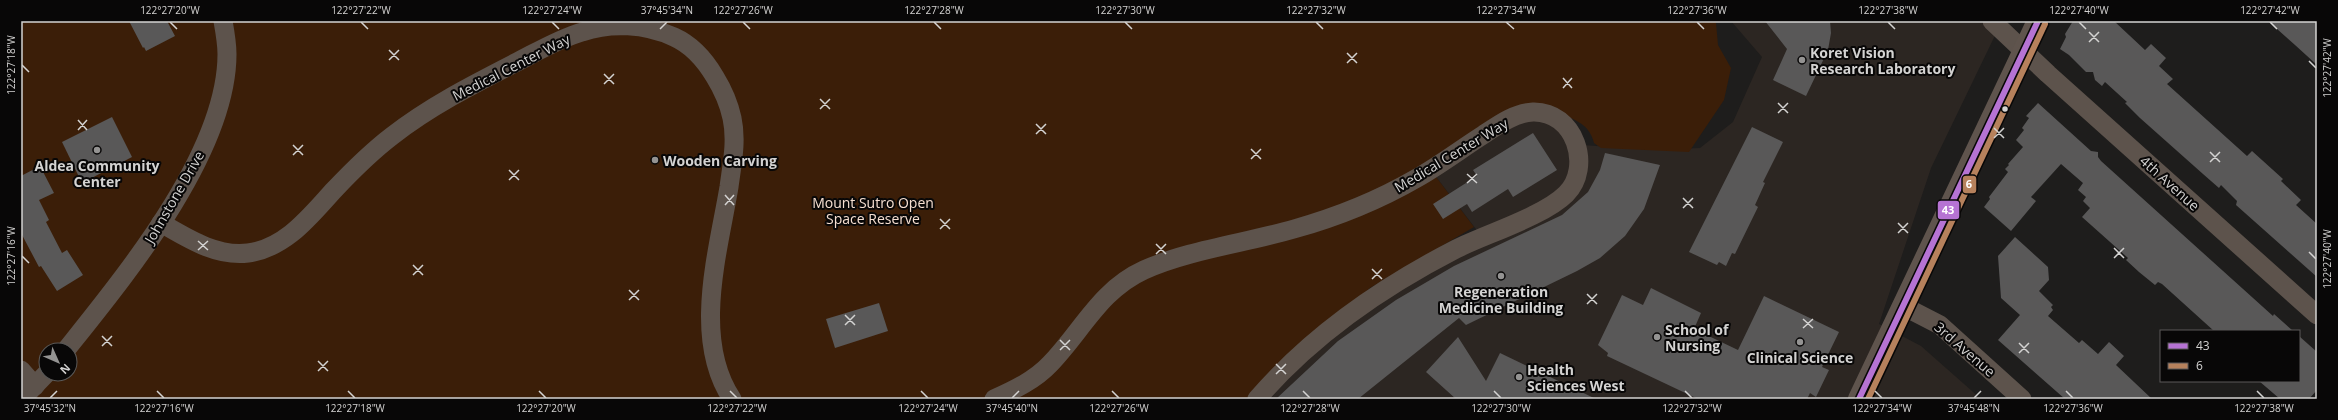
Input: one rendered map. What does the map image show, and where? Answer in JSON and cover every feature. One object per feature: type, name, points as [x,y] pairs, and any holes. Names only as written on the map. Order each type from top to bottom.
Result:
[{"type":"street","name":"Johnstone Drive","points":[[72,342],[126,274],[161,223],[195,164],[219,106],[226,72],[227,53],[223,21]]},
{"type":"street","name":"4th Avenue","points":[[1992,21],[2023,52],[2317,314]]},
{"type":"street","points":[[1859,399],[2038,21]]},
{"type":"street","name":"Medical Center Way","points":[[161,223],[196,242],[224,252],[248,253],[267,248],[284,239],[304,223],[356,168],[391,137],[460,92],[556,42],[592,28],[629,26],[664,32],[680,40],[702,57],[719,84],[732,117],[734,154],[715,274],[710,327],[714,359],[724,388],[732,399]]},
{"type":"street","name":"Medical Center Way","points":[[994,399],[1013,391],[1039,374],[1050,364],[1105,297],[1117,286],[1144,270],[1174,259],[1293,230],[1354,209],[1421,176],[1498,125],[1517,116],[1534,112],[1543,113],[1551,116],[1567,127],[1576,144],[1579,163],[1575,179],[1564,196],[1545,209],[1462,246],[1392,284],[1307,348],[1257,399]]},
{"type":"street","name":"3rd Avenue","points":[[1903,306],[1940,325],[2022,399]]},
{"type":"street","points":[[21,370],[34,386]]},
{"type":"shaded area","points":[[1731,21],[2002,21],[1931,168],[1879,324],[1921,346],[1981,399],[1261,399],[1302,353],[1482,237],[1427,165],[1530,105],[1582,145],[1655,150],[1700,148],[1733,122],[1762,57]]},
{"type":"green space","name":"Mount Sutro Open Space Reserve","points":[[21,21],[1714,21],[1716,23],[1718,45],[1731,68],[1724,100],[1689,152],[1601,148],[1594,143],[1592,136],[1584,125],[1553,109],[1427,165],[1474,227],[1370,288],[1249,399],[21,399]]},
{"type":"building","points":[[129,21],[167,21],[175,36],[146,51]]},
{"type":"building","name":"Koret Vision Research Laboratory","points":[[1765,21],[1830,21],[1831,33],[1828,50],[1806,96],[1773,80],[1787,49]]},
{"type":"building","points":[[2073,21],[2114,21],[2145,50],[2151,44],[2166,58],[2159,66],[2173,79],[2167,84],[2247,156],[2252,151],[2283,179],[2281,181],[2301,200],[2296,205],[2317,224],[2317,277],[2236,205],[2237,201],[2221,185],[2219,188],[2140,118],[2125,103],[2127,102],[2105,82],[2102,86],[2095,80],[2093,72],[2086,72],[2069,55],[2060,49],[2066,37],[2065,34]]},
{"type":"building","points":[[2268,21],[2317,21],[2317,65],[2295,45]]},
{"type":"building","points":[[2038,103],[2091,151],[2098,152],[2098,157],[2101,161],[2273,316],[2274,314],[2292,330],[2213,330],[2162,284],[2158,282],[2155,285],[2139,272],[2126,260],[2128,258],[2082,217],[2090,208],[2083,201],[2086,197],[2078,190],[2083,183],[2061,164],[2031,197],[2036,201],[2011,231],[1984,207],[1990,199],[1989,197],[2008,172],[2005,169],[2009,165],[2008,164],[2023,147],[2016,140],[2024,130],[2022,128],[2029,118],[2026,116]]},
{"type":"building","name":"Aldea Community Center","points":[[112,117],[132,157],[82,183],[62,142]]},
{"type":"building","points":[[1752,127],[1783,142],[1763,182],[1765,183],[1755,205],[1758,207],[1735,254],[1732,253],[1726,266],[1719,262],[1717,265],[1689,252]]},
{"type":"building","points":[[1533,133],[1557,170],[1513,197],[1508,189],[1472,212],[1467,204],[1443,219],[1433,204],[1477,176],[1473,170]]},
{"type":"building","name":"Regeneration Medicine Building","points":[[1605,153],[1660,165],[1644,209],[1625,236],[1600,258],[1577,271],[1466,325],[1459,318],[1358,399],[1276,399],[1338,341],[1396,300],[1454,266],[1562,215],[1588,192],[1600,170]]},
{"type":"building","points":[[40,166],[54,193],[39,200],[49,220],[46,222],[62,253],[67,250],[83,275],[57,291],[41,266],[39,267],[21,233],[21,176]]},
{"type":"building","points":[[2015,237],[2048,267],[2049,280],[2039,291],[2053,305],[2051,307],[2053,310],[2048,316],[2079,343],[2082,340],[2098,354],[2109,342],[2124,356],[2116,365],[2152,399],[2065,399],[1998,340],[2020,315],[2001,298],[1998,256]]},
{"type":"building","name":"School of Nursing","points":[[1651,288],[1701,313],[1694,329],[1738,350],[1764,296],[1839,332],[1822,367],[1829,370],[1816,397],[1810,393],[1807,399],[1698,399],[1607,356],[1608,353],[1598,345],[1622,295],[1643,305]]},
{"type":"building","points":[[879,303],[888,331],[835,348],[826,319]]},
{"type":"building","name":"Health Sciences West","points":[[1458,337],[1486,381],[1500,353],[1596,399],[1456,399],[1426,372]]},
{"type":"building","points":[[2300,337],[2317,352],[2317,390],[2309,399],[2280,399],[2260,382],[2300,382]]},
{"type":"transit line","name":"43","points":[[1859,399],[2038,21]]},
{"type":"transit line","name":"6","points":[[1868,399],[2045,24]]},
{"type":"place","name":"Koret Vision Research Laboratory","points":[[1802,60]]},
{"type":"place","name":"Aldea Community Center","points":[[97,150]]},
{"type":"place","name":"Wooden Carving","points":[[655,160]]},
{"type":"place","name":"Regeneration Medicine Building","points":[[1501,276]]},
{"type":"place","name":"School of Nursing","points":[[1657,337]]},
{"type":"place","name":"Clinical Science","points":[[1800,342]]},
{"type":"place","name":"Health Sciences West","points":[[1519,377]]}]
